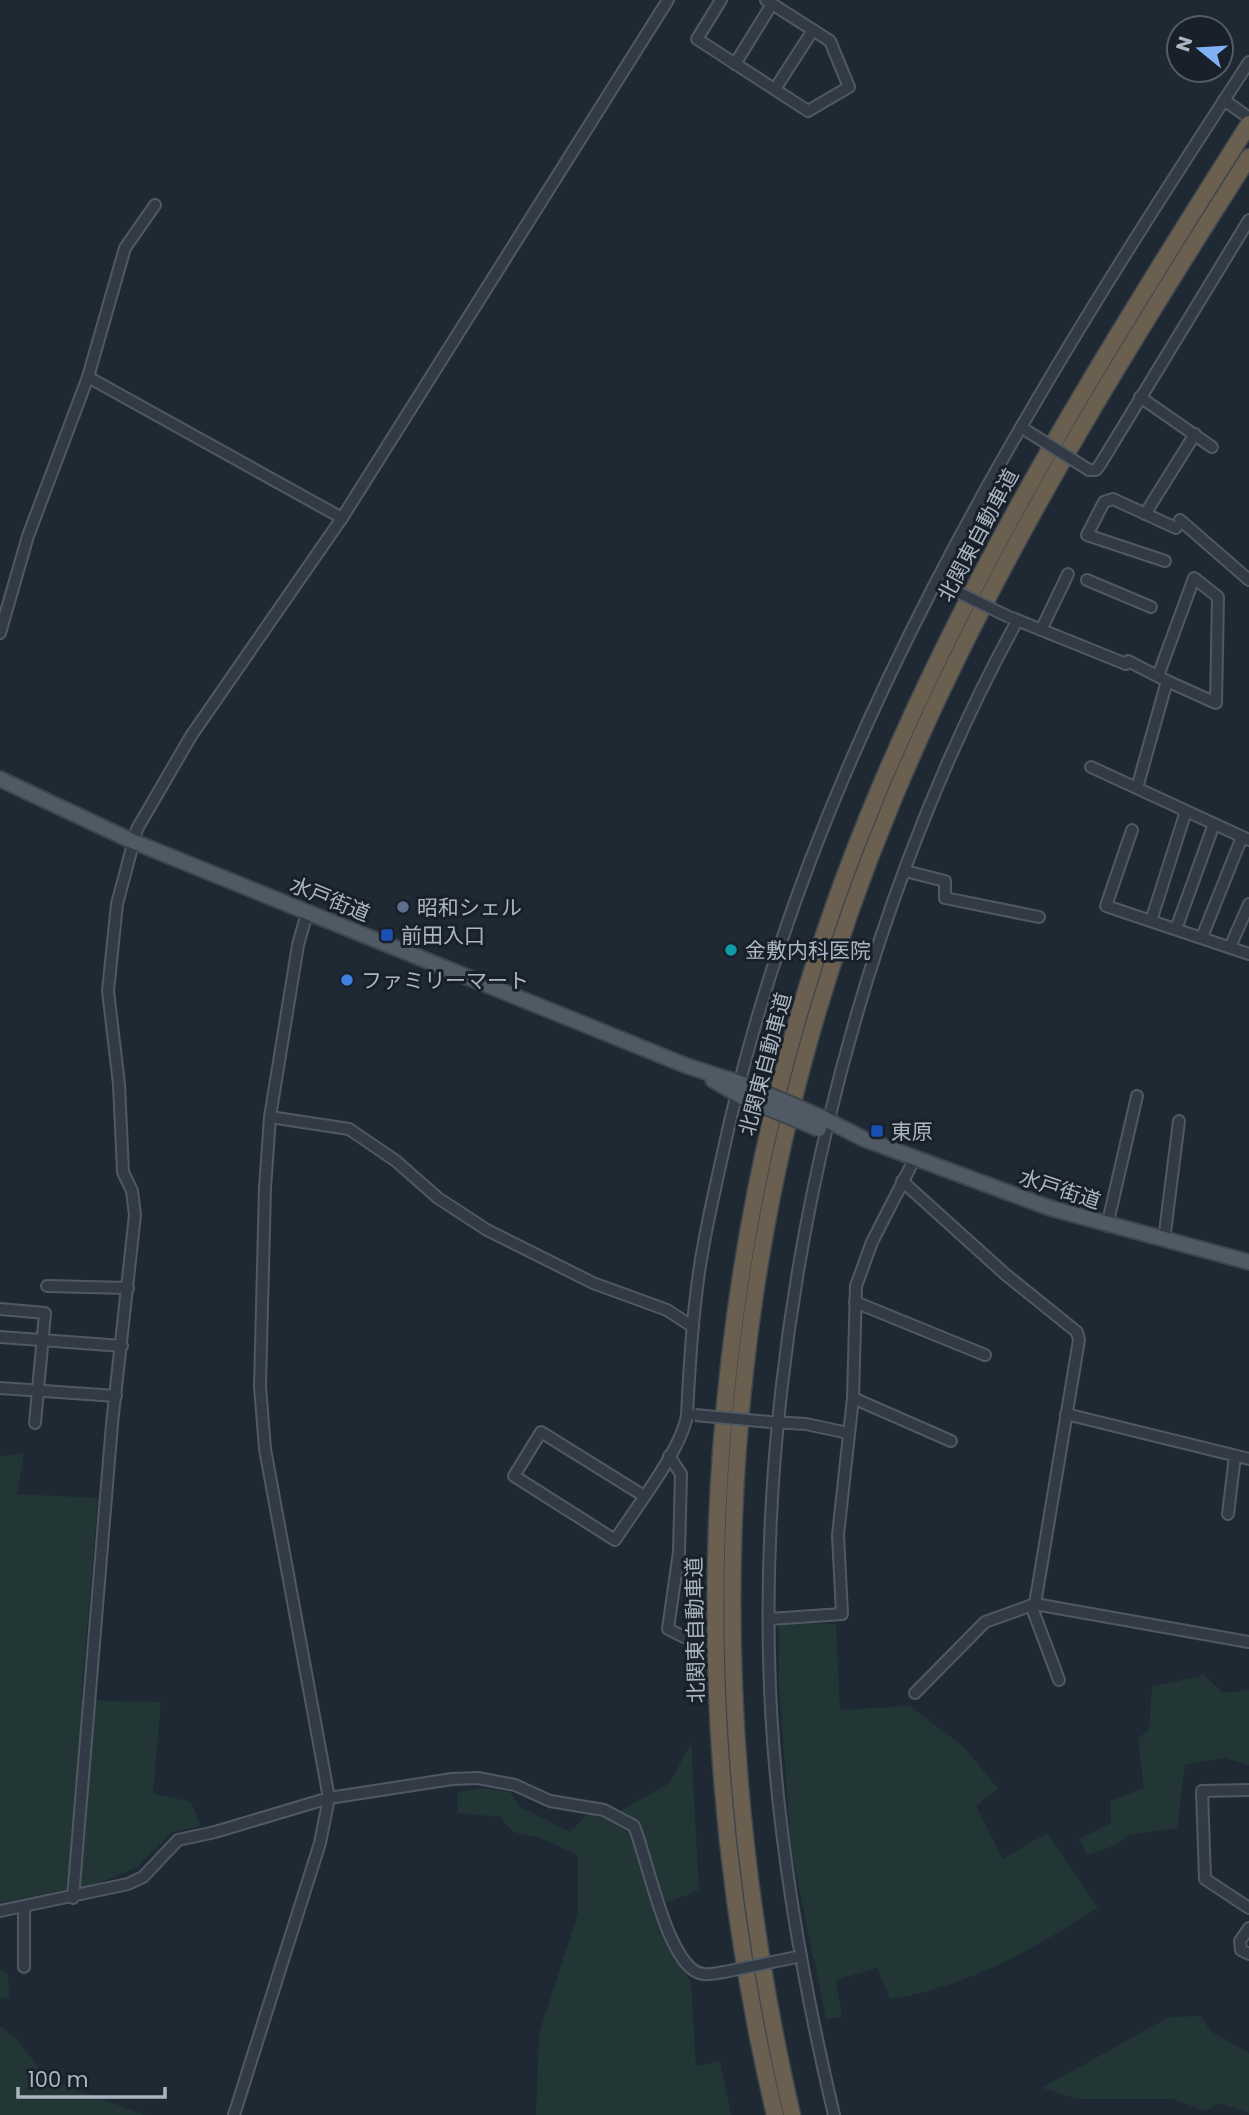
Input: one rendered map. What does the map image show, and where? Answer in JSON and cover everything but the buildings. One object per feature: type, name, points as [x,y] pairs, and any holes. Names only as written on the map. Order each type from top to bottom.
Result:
[{"type":"highway","name":"北関東自動車道","points":[[775,2115],[745,1978],[732,1890],[716,1708],[713,1594],[717,1492],[730,1356],[744,1258],[764,1150],[790,1046],[832,914],[876,796],[960,612],[1076,400],[1249,124]]},
{"type":"highway","name":"北関東自動車道","points":[[792,2115],[762,1975],[749,1887],[734,1706],[730,1593],[737,1443],[746,1356],[781,1157],[807,1048],[835,958],[878,839],[922,734],[975,622],[1043,493],[1153,307],[1249,157]]},
{"type":"main road","name":"水戸街道","points":[[0,779],[132,841],[687,1066],[825,1125],[1002,1192],[1107,1226],[1249,1262]]},
{"type":"street","points":[[73,1898],[116,1396],[135,1215],[132,1191],[123,1172],[118,1084],[108,991],[117,904],[132,841],[191,736],[342,518],[668,0]]},
{"type":"street","points":[[721,0],[697,39],[735,64],[775,89],[808,111],[849,87],[830,41],[769,2],[735,64]]},
{"type":"street","points":[[775,89],[813,30]]},
{"type":"street","points":[[644,1496],[541,1432],[514,1476],[615,1540],[644,1496],[669,1456],[691,1415],[693,1327],[705,1237],[774,958],[815,843],[867,719],[1024,429],[1123,254],[1226,102],[1249,61]]},
{"type":"street","points":[[1226,102],[1249,118]]},
{"type":"street","points":[[0,633],[28,536],[88,377],[125,248],[155,205]]},
{"type":"street","points":[[1024,429],[1089,470],[1096,470],[1249,220]]},
{"type":"street","points":[[88,377],[342,518]]},
{"type":"street","points":[[1140,397],[1212,447]]},
{"type":"street","points":[[1145,514],[1195,434]]},
{"type":"street","points":[[1165,561],[1087,535],[1104,502],[1112,499],[1145,514],[1178,524],[1249,580]]},
{"type":"street","points":[[1041,630],[1068,574]]},
{"type":"street","points":[[939,583],[1013,619],[1127,662],[1163,678],[1216,703],[1218,597],[1194,578],[1163,678],[1137,788]]},
{"type":"street","points":[[1087,580],[1151,607]]},
{"type":"street","points":[[834,2115],[800,1956],[781,1828],[771,1722],[769,1619],[774,1422],[825,1125],[860,1006],[905,871],[1013,619]]},
{"type":"street","points":[[1091,767],[1246,838],[1202,937]]},
{"type":"street","points":[[1151,921],[1186,811]]},
{"type":"street","points":[[1177,929],[1214,824]]},
{"type":"street","points":[[1132,830],[1106,906],[1249,954]]},
{"type":"street","points":[[905,871],[945,881],[945,898],[1039,917]]},
{"type":"street","points":[[1230,947],[1249,904]]},
{"type":"street","points":[[234,2115],[320,1843],[330,1798],[261,1416],[265,1188],[270,1117],[298,945],[307,912]]},
{"type":"street","points":[[1107,1226],[1137,1097]]},
{"type":"street","points":[[270,1117],[349,1129],[396,1161],[446,1204],[487,1230],[593,1283],[667,1310],[693,1327]]},
{"type":"street","points":[[1164,1240],[1179,1121]]},
{"type":"street","points":[[769,1619],[842,1614],[838,1535],[853,1398],[855,1302],[859,1271],[915,1158]]},
{"type":"street","points":[[902,1181],[1005,1274],[1077,1332],[1079,1340],[1033,1604],[1059,1680]]},
{"type":"street","points":[[47,1286],[128,1288]]},
{"type":"street","points":[[855,1302],[985,1355]]},
{"type":"street","points":[[0,1309],[45,1313],[35,1423]]},
{"type":"street","points":[[0,1337],[122,1346]]},
{"type":"street","points":[[0,1388],[116,1396]]},
{"type":"street","points":[[853,1398],[951,1441]]},
{"type":"street","points":[[1066,1414],[1249,1459]]},
{"type":"street","points":[[691,1415],[806,1424],[848,1433]]},
{"type":"street","points":[[669,1456],[681,1474],[680,1552],[668,1629],[684,1637]]},
{"type":"street","points":[[1228,1514],[1235,1456]]},
{"type":"street","points":[[915,1693],[985,1622],[1033,1604],[1249,1642]]},
{"type":"street","points":[[0,1912],[73,1898],[142,1877],[178,1840],[215,1832],[330,1798],[415,1784],[478,1778],[531,1790],[550,1801],[604,1810],[620,1816],[634,1826],[676,1950],[692,1969],[705,1975],[800,1956]]},
{"type":"street","points":[[1249,1790],[1202,1791],[1205,1880],[1249,1908]]},
{"type":"street","points":[[24,1908],[24,1967]]},
{"type":"street","points":[[1249,1928],[1240,1941],[1241,1950],[1249,1954]]},
{"type":"green space","points":[[24,1453],[17,1494],[98,1498],[81,1700],[161,1702],[153,1793],[191,1802],[201,1826],[172,1832],[137,1867],[86,1889],[68,1889],[0,1903],[0,1456]]},
{"type":"green space","points":[[779,1622],[836,1624],[840,1710],[910,1706],[964,1747],[998,1789],[976,1806],[1003,1859],[1047,1833],[1098,1908],[999,1964],[920,1993],[890,1999],[877,1968],[836,1980],[842,2017],[826,2019],[791,1849],[779,1684]]},
{"type":"green space","points":[[1204,1675],[1223,1693],[1249,1690],[1249,1765],[1224,1758],[1185,1765],[1177,1828],[1130,1835],[1116,1845],[1087,1855],[1079,1839],[1111,1823],[1110,1801],[1144,1788],[1138,1738],[1149,1730],[1152,1687]]},
{"type":"green space","points":[[691,1743],[699,1890],[657,1907],[672,1951],[691,1982],[696,2066],[720,2061],[731,2115],[536,2115],[539,2034],[578,1914],[578,1855],[542,1839],[519,1834],[510,1829],[501,1817],[458,1813],[457,1793],[478,1788],[510,1792],[519,1806],[570,1832],[588,1814],[607,1818],[670,1783]]},
{"type":"green space","points":[[0,1969],[8,1974],[9,1997],[0,1998]]},
{"type":"green space","points":[[1201,2016],[1210,2031],[1249,2053],[1249,2113],[1219,2103],[1205,2111],[1173,2099],[1077,2099],[1042,2088],[1169,2017]]},
{"type":"green space","points":[[0,2026],[17,2039],[47,2079],[145,2115],[0,2115]]},
{"type":"place","name":"昭和シェル","points":[[403,907]]},
{"type":"place","name":"前田入口","points":[[387,935]]},
{"type":"place","name":"金敷内科医院","points":[[731,950]]},
{"type":"place","name":"ファミリーマート","points":[[347,980]]},
{"type":"place","name":"東原","points":[[877,1131]]}]
